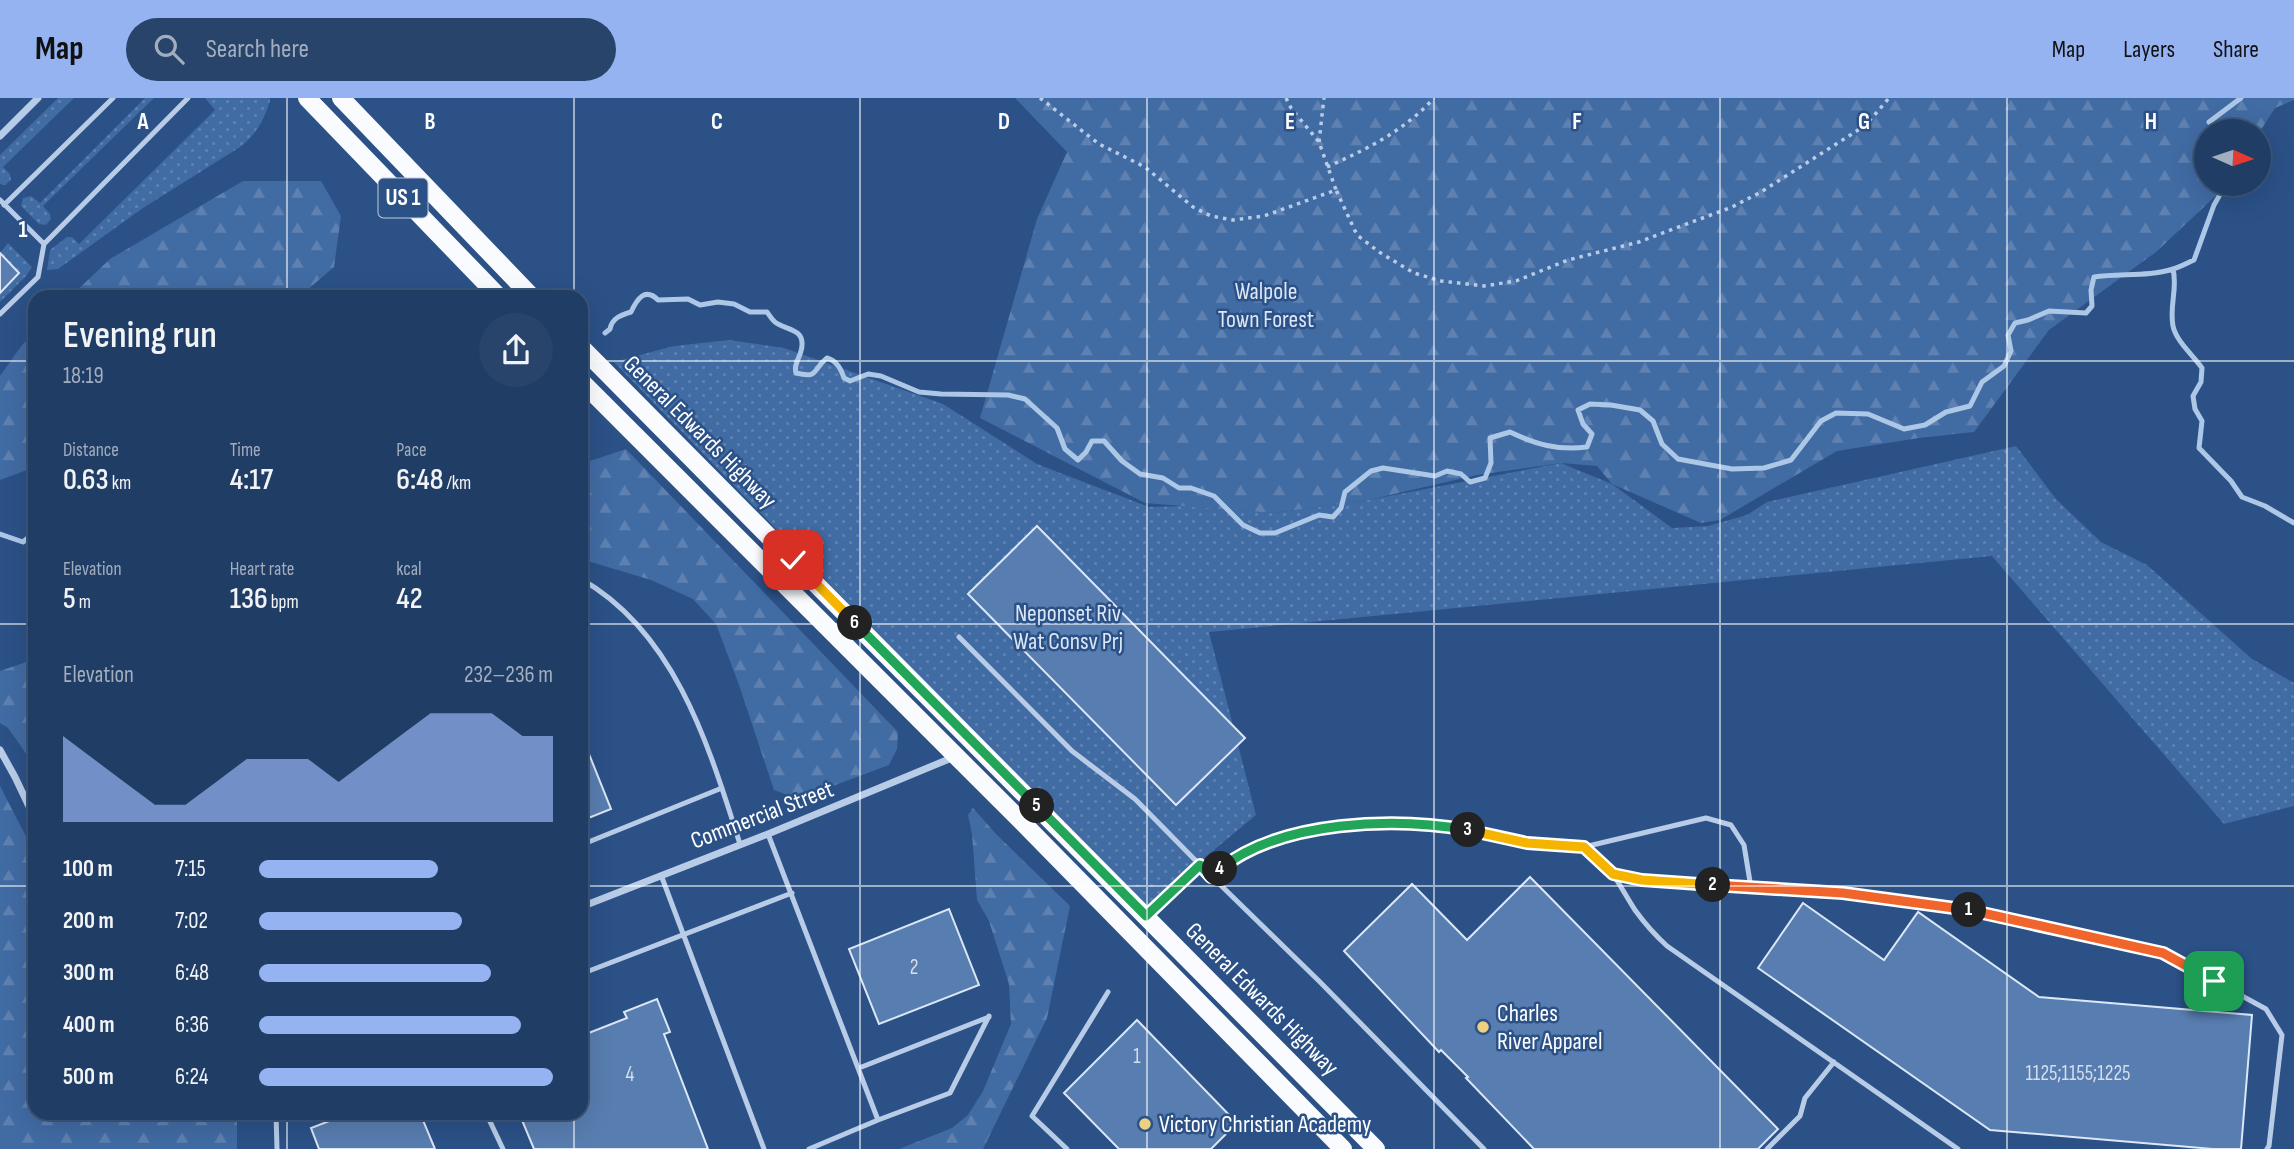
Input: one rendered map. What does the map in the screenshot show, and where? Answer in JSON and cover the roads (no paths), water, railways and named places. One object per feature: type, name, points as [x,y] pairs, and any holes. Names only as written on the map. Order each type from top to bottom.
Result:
[{"type":"main road","name":"US 1","points":[[307,98],[492,290]]},
{"type":"main road","name":"US 1","points":[[341,98],[525,290]]},
{"type":"main road","name":"General Edwards Highway","points":[[588,354],[1376,1149]]},
{"type":"main road","name":"General Edwards Highway","points":[[588,388],[1343,1149]]},
{"type":"street","points":[[1,133],[38,98]]},
{"type":"street","points":[[0,750],[28,804]]},
{"type":"street","name":"Commercial Street","points":[[588,904],[956,757]]},
{"type":"lane","points":[[44,244],[2,202],[113,98]]},
{"type":"lane","points":[[0,314],[37,277],[44,244],[188,98]]},
{"type":"lane","points":[[588,583],[598,589],[649,636],[671,669],[691,709],[722,788],[740,844]]},
{"type":"lane","points":[[959,638],[1072,751],[1135,799],[1484,1149]]},
{"type":"lane","points":[[588,842],[722,788]]},
{"type":"lane","points":[[1211,877],[1224,866],[1265,845],[1337,825],[1445,827],[1483,832],[1527,843],[1584,847],[1706,818],[1731,825],[1744,845],[1751,888]]},
{"type":"lane","points":[[768,834],[878,1121]]},
{"type":"lane","points":[[1584,847],[1613,874],[1652,932],[1667,946],[1958,1149]]},
{"type":"lane","points":[[1146,916],[1200,865]]},
{"type":"lane","points":[[1613,874],[1642,880],[1843,893],[1966,909],[2163,953],[2266,1009],[2282,1035],[2267,1149]]},
{"type":"lane","points":[[661,875],[765,1149]]},
{"type":"lane","points":[[588,971],[792,893]]},
{"type":"lane","points":[[1067,1149],[1032,1116],[1108,992]]},
{"type":"lane","points":[[808,1149],[950,1093],[989,1017],[859,1068]]},
{"type":"lane","points":[[1767,1149],[1800,1116],[1805,1098],[1834,1062]]},
{"type":"lane","points":[[276,1120],[277,1149]]},
{"type":"lane","points":[[489,1120],[503,1149]]},
{"type":"waterway","points":[[2213,119],[2241,98]]},
{"type":"waterway","points":[[605,333],[615,320],[631,312],[645,295],[658,300],[688,299],[700,305],[718,302],[734,304],[750,312],[767,312],[776,323],[794,331],[802,340],[796,373],[812,374],[827,358],[836,363],[844,378],[850,381],[868,374],[881,376],[919,392],[1008,395],[1025,399],[1057,428],[1065,449],[1078,460],[1092,441],[1104,441],[1122,461],[1140,474],[1163,478],[1179,488],[1191,488],[1214,496],[1243,525],[1260,533],[1275,533],[1319,515],[1333,517],[1341,508],[1345,492],[1371,471],[1383,468],[1435,476],[1447,471],[1461,474],[1470,482],[1485,478],[1491,463],[1490,438],[1510,432],[1547,446],[1587,447],[1592,434],[1583,424],[1578,410],[1590,404],[1640,410],[1653,421],[1662,444],[1678,459],[1732,469],[1764,468],[1791,460],[1821,421],[1836,413],[1868,414],[1904,429],[1925,425],[1946,412],[1970,406],[1982,382],[2004,366],[2011,351],[2008,335],[2015,323],[2049,311],[2086,313],[2092,306],[2094,277],[2163,271],[2194,260],[2219,196]]},
{"type":"waterway","points":[[2173,269],[2173,326],[2181,342],[2202,368],[2201,382],[2193,396],[2195,409],[2202,421],[2199,448],[2231,481],[2242,497],[2265,506],[2294,523]]},
{"type":"waterway","points":[[0,534],[23,542],[28,538]]},
{"type":"place","name":"Charles River Apparel","points":[[1483,1027]]},
{"type":"place","name":"Victory Christian Academy","points":[[1145,1124]]},
{"type":"park label","name":"Walpole Town Forest","points":[[1266,305]]},
{"type":"park label","name":"Neponset Riv Wat Consv Prj","points":[[1068,627]]}]
